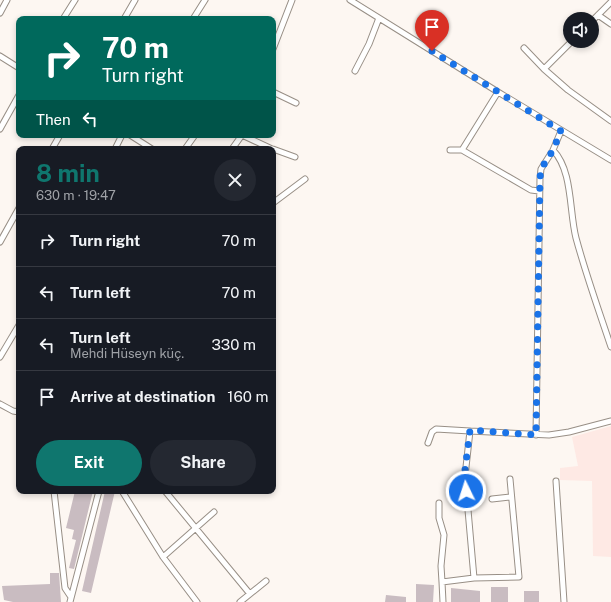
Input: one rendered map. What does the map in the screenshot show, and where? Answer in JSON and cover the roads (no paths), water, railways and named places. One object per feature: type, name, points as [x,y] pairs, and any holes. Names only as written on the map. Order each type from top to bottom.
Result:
[{"type":"street","points":[[0,13],[7,0]]},
{"type":"street","points":[[67,16],[75,0]]},
{"type":"street","points":[[126,16],[135,0]]},
{"type":"street","points":[[195,16],[205,0]]},
{"type":"street","points":[[276,41],[292,0]]},
{"type":"street","points":[[350,0],[561,131],[611,160]]},
{"type":"street","points":[[599,14],[611,2]]},
{"type":"street","points":[[599,16],[611,24]]},
{"type":"street","points":[[355,71],[369,44],[379,18]]},
{"type":"street","points":[[524,48],[544,69],[568,90],[611,121]]},
{"type":"street","points":[[544,69],[565,48]]},
{"type":"street","points":[[0,56],[16,66]]},
{"type":"street","points":[[462,150],[498,92]]},
{"type":"street","points":[[276,93],[296,103]]},
{"type":"street","points":[[0,129],[16,100]]},
{"type":"street","points":[[536,435],[539,191],[541,169],[553,150],[561,131]]},
{"type":"street","points":[[135,138],[147,146]]},
{"type":"street","points":[[248,138],[264,146]]},
{"type":"street","points":[[450,150],[462,150],[531,190],[539,191]]},
{"type":"street","points":[[553,150],[565,169],[574,229],[611,347]]},
{"type":"street","points":[[276,152],[295,157]]},
{"type":"street","points":[[276,201],[305,179]]},
{"type":"street","points":[[0,242],[16,213]]},
{"type":"street","points":[[0,357],[16,330]]},
{"type":"street","points":[[0,404],[16,412]]},
{"type":"street","points":[[428,443],[432,432],[436,428],[549,435],[569,432],[611,421]]},
{"type":"street","points":[[470,430],[465,470],[474,578]]},
{"type":"street","points":[[442,582],[474,578],[519,577],[510,479]]},
{"type":"street","points":[[556,482],[564,602]]},
{"type":"street","points":[[54,494],[65,588],[70,600]]},
{"type":"street","points":[[70,600],[98,494]]},
{"type":"street","points":[[124,494],[163,557],[198,602]]},
{"type":"street","points":[[168,494],[250,594]]},
{"type":"street","points":[[492,499],[511,497]]},
{"type":"street","points":[[439,503],[439,518],[444,535],[441,566],[443,602]]},
{"type":"street","points":[[163,557],[214,512]]},
{"type":"street","points":[[240,602],[266,581]]}]
